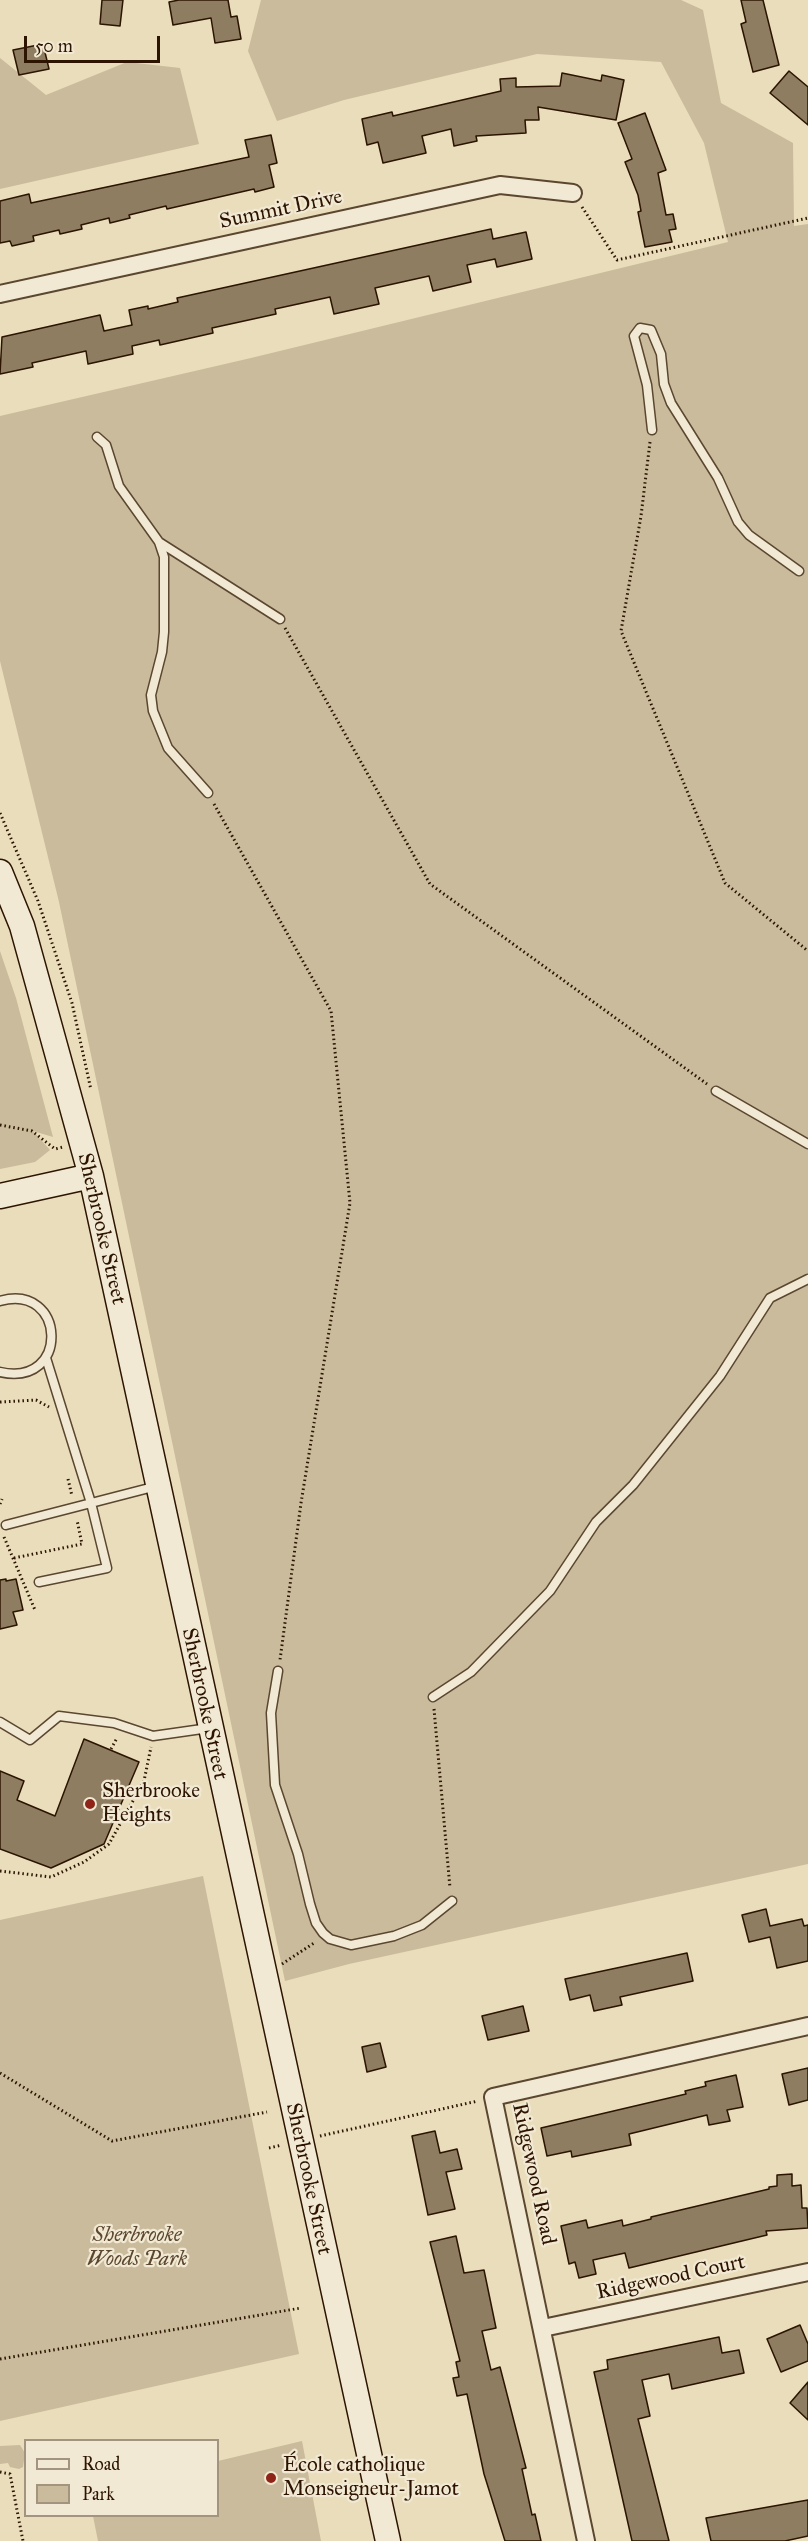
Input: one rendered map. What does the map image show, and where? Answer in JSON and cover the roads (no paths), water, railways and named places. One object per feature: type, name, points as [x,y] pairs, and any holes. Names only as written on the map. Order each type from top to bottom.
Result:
[{"type":"main road","name":"Sherbrooke Street","points":[[0,872],[22,926],[91,1176],[209,1728],[388,2541]]},
{"type":"main road","points":[[0,1196],[91,1176]]},
{"type":"street","name":"Summit Drive","points":[[0,294],[500,185],[573,193]]},
{"type":"street","name":"Ridgewood Road","points":[[586,2541],[493,2097],[808,2026]]},
{"type":"street","name":"Ridgewood Court","points":[[543,2328],[808,2272]]},
{"type":"lane","points":[[652,430],[647,385],[634,336],[640,328],[651,330],[657,339],[664,384],[671,403],[718,478],[738,522],[750,536],[799,571]]},
{"type":"lane","points":[[96,437],[106,445],[119,486],[159,542],[164,557],[164,632],[162,652],[151,695],[153,711],[168,748],[208,794]]},
{"type":"lane","points":[[159,542],[280,619]]},
{"type":"lane","points":[[716,1091],[808,1144]]},
{"type":"lane","points":[[433,1697],[471,1672],[550,1591],[596,1522],[633,1485],[720,1376],[770,1298],[808,1279]]},
{"type":"lane","points":[[0,1301],[23,1299],[44,1311],[53,1334],[46,1358],[37,1367],[25,1373],[13,1375],[0,1372]]},
{"type":"lane","points":[[39,1582],[107,1569],[91,1503],[46,1358]]},
{"type":"lane","points":[[6,1525],[157,1486]]},
{"type":"lane","points":[[278,1671],[271,1713],[275,1785],[298,1854],[316,1923],[323,1933],[330,1939],[351,1945],[394,1936],[422,1925],[452,1901]]},
{"type":"lane","points":[[0,1722],[30,1740],[59,1716],[114,1723],[153,1737],[209,1728]]},
{"type":"place","name":"Sherbrooke Heights","points":[[90,1804]]},
{"type":"place","name":"École catholique Monseigneur-Jamot","points":[[271,2478]]},
{"type":"park label","name":"Sherbrooke Woods Park","points":[[137,2248]]}]
